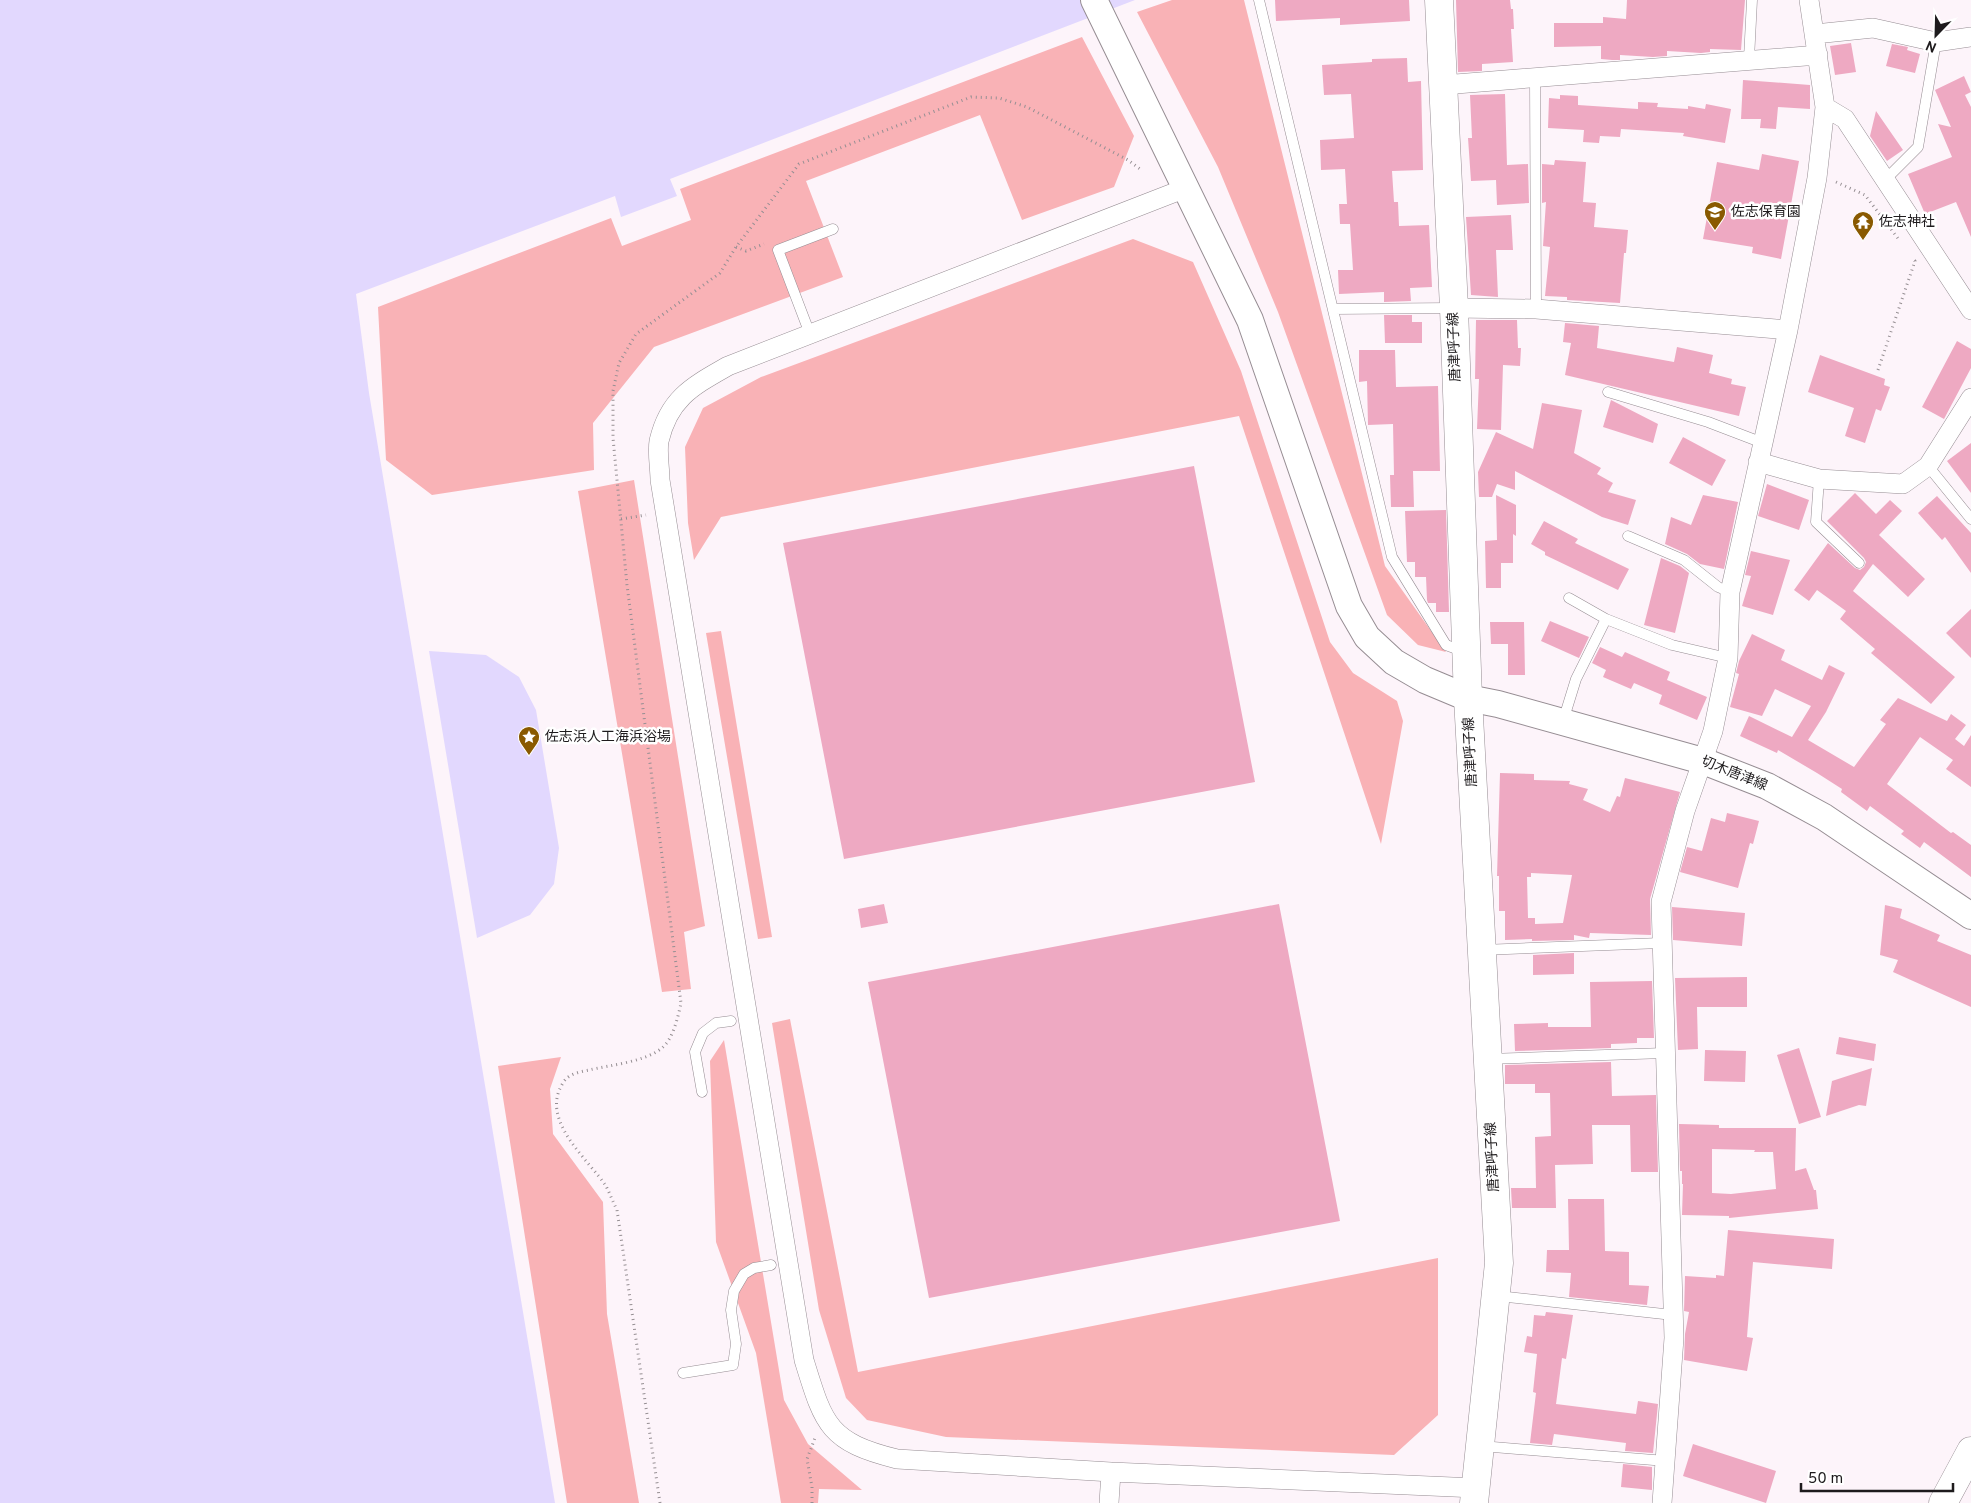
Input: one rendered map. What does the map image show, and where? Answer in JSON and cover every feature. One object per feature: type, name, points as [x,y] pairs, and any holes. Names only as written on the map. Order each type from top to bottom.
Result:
[{"type":"main road","name":"唐津呼子線","points":[[1439,0],[1454,308],[1468,698],[1499,1263],[1475,1495]]},
{"type":"main road","points":[[1943,1503],[1971,1451]]},
{"type":"street","name":"切木唐津線","points":[[1094,0],[1250,320],[1349,606],[1367,637],[1394,662],[1425,680],[1468,698],[1498,704],[1703,761],[1767,786],[1824,817],[1971,916]]},
{"type":"street","points":[[1662,1503],[1674,1338],[1661,902],[1685,811],[1713,732],[1728,658],[1730,592],[1788,330],[1817,178],[1825,107],[1810,0]]},
{"type":"street","points":[[1815,34],[1873,28],[1936,42],[1971,37]]},
{"type":"street","points":[[1443,85],[1749,59],[1818,55]]},
{"type":"street","points":[[1825,107],[1845,119],[1971,310]]},
{"type":"street","points":[[1186,188],[728,366],[690,388],[669,412],[659,442],[660,480],[804,1360],[818,1402],[828,1424],[847,1442],[868,1452],[897,1459],[1475,1495]]},
{"type":"street","points":[[1454,308],[1536,309],[1788,330]]},
{"type":"street","points":[[1758,462],[1819,479],[1904,484],[1928,466],[1971,398]]},
{"type":"street","points":[[1109,1503],[1111,1472]]},
{"type":"lane","points":[[1259,0],[1392,556],[1446,645],[1466,653]]},
{"type":"lane","points":[[1749,59],[1752,0]]},
{"type":"lane","points":[[1885,180],[1918,147],[1936,42]]},
{"type":"lane","points":[[1527,78],[1536,309]]},
{"type":"lane","points":[[810,334],[778,250],[833,229]]},
{"type":"lane","points":[[1333,309],[1454,308]]},
{"type":"lane","points":[[1608,392],[1708,422],[1763,443]]},
{"type":"lane","points":[[1928,466],[1971,519]]},
{"type":"lane","points":[[1819,479],[1816,522],[1859,563]]},
{"type":"lane","points":[[1628,536],[1684,560],[1718,587],[1730,592]]},
{"type":"lane","points":[[1569,598],[1606,619],[1672,645],[1728,658]]},
{"type":"lane","points":[[1563,722],[1576,679],[1606,619]]},
{"type":"lane","points":[[1482,950],[1661,943]]},
{"type":"lane","points":[[702,1092],[695,1052],[703,1032],[716,1023],[731,1020]]},
{"type":"lane","points":[[1488,1059],[1665,1053]]},
{"type":"lane","points":[[683,1373],[733,1364],[736,1344],[731,1310],[734,1291],[744,1274],[754,1268],[771,1265]]},
{"type":"lane","points":[[1496,1296],[1673,1315]]},
{"type":"lane","points":[[1480,1446],[1666,1461]]},
{"type":"path","points":[[1817,178],[1839,183],[1865,195],[1904,246]]},
{"type":"path","points":[[736,247],[746,251],[768,243],[778,250]]},
{"type":"path","points":[[1878,370],[1915,261],[1910,254]]},
{"type":"path","points":[[621,519],[647,515]]},
{"type":"path","points":[[812,1503],[812,1487],[807,1459],[815,1438]]},
{"type":"shaded area","points":[[0,0],[1135,0],[670,179],[677,196],[621,217],[615,196],[356,294],[369,393],[555,1503],[0,1503]]},
{"type":"shaded area","points":[[1172,0],[1244,0],[1385,566],[1446,652],[1418,645],[1387,615],[1278,312],[1218,167],[1137,12]]},
{"type":"shaded area","points":[[1082,37],[1134,136],[1114,187],[1022,220],[980,115],[806,181],[843,277],[654,347],[593,423],[594,470],[432,495],[386,460],[378,307],[611,218],[622,246],[691,220],[680,189]]},
{"type":"shaded area","points":[[1133,239],[1193,262],[1241,371],[1330,642],[1353,673],[1397,701],[1403,721],[1381,844],[1239,416],[721,517],[694,560],[688,523],[685,447],[703,408],[761,377]]},
{"type":"shaded area","points":[[634,480],[705,926],[684,932],[691,989],[662,992],[578,491]]},
{"type":"shaded area","points":[[721,631],[772,937],[758,939],[706,633]]},
{"type":"shaded area","points":[[429,651],[486,655],[519,677],[536,710],[559,848],[554,884],[530,915],[477,938]]},
{"type":"shaded area","points":[[790,1019],[858,1372],[1438,1258],[1438,1415],[1394,1455],[946,1437],[867,1420],[846,1398],[819,1310],[772,1023]]},
{"type":"shaded area","points":[[724,1040],[784,1400],[808,1444],[862,1490],[819,1489],[818,1503],[781,1503],[756,1353],[716,1242],[710,1061]]},
{"type":"shaded area","points":[[561,1057],[550,1089],[553,1134],[603,1202],[607,1314],[639,1503],[567,1503],[498,1066]]},
{"type":"building","points":[[1275,0],[1409,0],[1410,21],[1340,25],[1340,18],[1276,21]]},
{"type":"building","points":[[1456,0],[1510,0],[1511,9],[1513,9],[1514,29],[1511,29],[1513,62],[1482,64],[1482,71],[1458,72]]},
{"type":"building","points":[[1627,0],[1745,0],[1741,50],[1710,49],[1710,52],[1701,53],[1667,51],[1667,56],[1620,55],[1620,60],[1612,60],[1601,59],[1601,46],[1554,47],[1554,23],[1603,23],[1603,17],[1626,19]]},
{"type":"building","points":[[1851,43],[1856,72],[1835,75],[1830,46]]},
{"type":"building","points":[[1892,44],[1908,47],[1907,50],[1920,54],[1915,73],[1886,66]]},
{"type":"building","points":[[1407,58],[1408,82],[1421,81],[1423,170],[1392,171],[1394,202],[1398,202],[1399,226],[1429,225],[1432,287],[1410,288],[1411,301],[1384,302],[1384,292],[1339,294],[1338,270],[1353,270],[1350,224],[1340,224],[1339,204],[1347,204],[1345,169],[1321,170],[1320,140],[1354,138],[1351,94],[1324,95],[1322,65],[1372,62],[1372,59]]},
{"type":"building","points":[[1964,76],[1971,92],[1965,95],[1971,107],[1971,237],[1956,202],[1925,214],[1908,174],[1952,157],[1938,124],[1951,127],[1935,90]]},
{"type":"building","points":[[1743,80],[1810,85],[1810,109],[1778,107],[1776,129],[1760,128],[1761,119],[1741,119]]},
{"type":"building","points":[[1505,94],[1507,165],[1528,164],[1529,203],[1497,205],[1496,180],[1471,181],[1468,138],[1472,138],[1470,95]]},
{"type":"building","points":[[1560,95],[1578,96],[1578,105],[1638,109],[1638,102],[1658,103],[1657,107],[1688,109],[1688,106],[1705,109],[1706,104],[1731,109],[1725,143],[1683,136],[1684,133],[1621,129],[1620,137],[1600,136],[1599,143],[1583,142],[1584,130],[1548,128],[1549,98],[1560,99]]},
{"type":"building","points":[[1876,111],[1903,150],[1887,161],[1870,136]]},
{"type":"building","points":[[1762,154],[1799,161],[1781,259],[1752,253],[1753,247],[1703,239],[1717,162],[1759,170]]},
{"type":"building","points":[[1555,160],[1586,162],[1583,202],[1596,203],[1594,227],[1628,230],[1620,303],[1567,300],[1567,297],[1545,296],[1550,247],[1543,246],[1546,202],[1542,203],[1542,164],[1554,165]]},
{"type":"building","points":[[1511,215],[1513,250],[1496,250],[1498,297],[1471,295],[1466,217]]},
{"type":"building","points":[[1384,315],[1412,315],[1412,322],[1422,322],[1422,343],[1385,343]]},
{"type":"building","points":[[1476,320],[1517,320],[1518,348],[1521,348],[1520,366],[1503,365],[1501,430],[1477,429],[1479,379],[1475,379]]},
{"type":"building","points":[[1565,323],[1599,326],[1597,348],[1674,362],[1677,347],[1713,355],[1709,373],[1732,379],[1731,384],[1746,387],[1739,416],[1565,375],[1571,343],[1563,342]]},
{"type":"building","points":[[1957,341],[1971,349],[1971,368],[1944,419],[1922,407]]},
{"type":"building","points":[[1359,350],[1395,350],[1396,387],[1438,386],[1440,471],[1413,471],[1414,507],[1391,507],[1390,475],[1394,475],[1393,424],[1368,425],[1367,381],[1359,382]]},
{"type":"building","points":[[1820,355],[1885,379],[1884,385],[1890,387],[1881,411],[1876,409],[1865,443],[1845,436],[1854,408],[1808,392]]},
{"type":"building","points":[[1611,400],[1658,424],[1653,443],[1603,427]]},
{"type":"building","points":[[1542,403],[1582,410],[1574,453],[1601,468],[1597,474],[1613,483],[1608,492],[1636,500],[1628,525],[1602,517],[1515,471],[1515,490],[1497,484],[1492,497],[1479,497],[1478,472],[1496,432],[1533,449]]},
{"type":"building","points":[[1683,437],[1726,460],[1712,486],[1669,463]]},
{"type":"building","points":[[1971,443],[1971,493],[1947,461]]},
{"type":"building","points":[[1194,466],[1255,782],[844,859],[783,543]]},
{"type":"building","points":[[1767,484],[1809,500],[1799,530],[1758,516]]},
{"type":"building","points":[[1855,493],[1876,514],[1890,500],[1902,511],[1879,535],[1925,579],[1908,597],[1873,564],[1853,591],[1955,677],[1931,704],[1871,653],[1875,649],[1840,619],[1846,611],[1817,590],[1809,601],[1794,590],[1828,543],[1855,568],[1860,570],[1864,567],[1866,562],[1864,558],[1827,521]]},
{"type":"building","points":[[1496,495],[1516,505],[1516,536],[1513,534],[1513,563],[1501,563],[1501,588],[1486,588],[1485,541],[1497,540]]},
{"type":"building","points":[[1703,495],[1738,502],[1724,569],[1700,564],[1687,554],[1665,544],[1671,517],[1691,525]]},
{"type":"building","points":[[1937,496],[1971,533],[1971,573],[1945,537],[1942,540],[1918,513]]},
{"type":"building","points":[[1446,510],[1449,612],[1436,612],[1436,603],[1428,603],[1427,600],[1426,577],[1415,577],[1415,562],[1407,562],[1405,511]]},
{"type":"building","points":[[1544,521],[1578,539],[1575,543],[1629,569],[1618,590],[1545,555],[1545,552],[1531,544]]},
{"type":"building","points":[[1751,551],[1790,560],[1773,615],[1742,606],[1751,576],[1745,575]]},
{"type":"building","points":[[1661,558],[1680,566],[1689,573],[1675,633],[1644,625]]},
{"type":"building","points":[[1971,609],[1971,658],[1946,633]]},
{"type":"building","points":[[1550,621],[1589,637],[1579,658],[1541,641]]},
{"type":"building","points":[[1490,622],[1524,622],[1525,675],[1508,675],[1508,644],[1491,644]]},
{"type":"building","points":[[1752,634],[1785,650],[1781,660],[1822,680],[1829,665],[1845,673],[1826,712],[1808,740],[1854,767],[1886,724],[1880,720],[1898,698],[1947,721],[1951,714],[1966,725],[1955,739],[1964,746],[1971,735],[1971,787],[1946,769],[1953,760],[1920,737],[1887,784],[1951,833],[1953,832],[1971,845],[1971,877],[1924,842],[1920,848],[1901,834],[1904,831],[1870,806],[1867,811],[1841,792],[1842,789],[1817,773],[1778,750],[1777,753],[1740,736],[1749,716],[1792,737],[1811,706],[1775,689],[1762,716],[1730,707],[1739,674],[1736,673],[1739,661]]},
{"type":"building","points":[[1600,647],[1622,657],[1625,652],[1670,672],[1667,680],[1707,697],[1697,720],[1659,704],[1662,695],[1634,683],[1631,689],[1603,677],[1606,670],[1592,663]]},
{"type":"building","points":[[1500,773],[1534,774],[1534,780],[1570,781],[1569,784],[1588,789],[1583,800],[1610,812],[1617,796],[1620,797],[1625,778],[1680,792],[1650,899],[1651,935],[1590,933],[1589,938],[1574,935],[1574,940],[1505,940],[1505,911],[1499,911],[1499,876],[1497,876]],"holes":[[[1531,873],[1572,875],[1563,923],[1535,924],[1535,918],[1528,918],[1527,877],[1531,877]]]},
{"type":"building","points":[[1727,813],[1759,821],[1753,844],[1750,843],[1738,888],[1680,872],[1687,847],[1702,851],[1711,818],[1725,822]]},
{"type":"building","points":[[884,904],[888,923],[861,928],[858,909]]},
{"type":"building","points":[[1279,904],[1340,1221],[929,1298],[868,982]]},
{"type":"building","points":[[1885,905],[1902,909],[1900,918],[1940,935],[1937,941],[1971,955],[1971,1007],[1893,972],[1898,960],[1880,955]]},
{"type":"building","points":[[1672,907],[1745,913],[1742,946],[1673,940]]},
{"type":"building","points":[[1574,953],[1574,974],[1533,975],[1533,955]]},
{"type":"building","points":[[1747,977],[1747,1007],[1697,1007],[1698,1049],[1678,1050],[1675,978]]},
{"type":"building","points":[[1652,981],[1654,1038],[1637,1038],[1637,1043],[1611,1044],[1611,1048],[1515,1051],[1514,1024],[1548,1023],[1548,1027],[1591,1027],[1590,982]]},
{"type":"building","points":[[1839,1037],[1876,1044],[1874,1061],[1836,1054]]},
{"type":"building","points":[[1799,1048],[1821,1117],[1799,1124],[1777,1055]]},
{"type":"building","points":[[1705,1050],[1746,1051],[1745,1082],[1704,1081]]},
{"type":"building","points":[[1611,1062],[1612,1096],[1656,1095],[1658,1172],[1631,1172],[1630,1125],[1592,1125],[1593,1164],[1555,1165],[1556,1208],[1512,1208],[1511,1188],[1536,1188],[1535,1137],[1551,1136],[1550,1093],[1535,1093],[1535,1084],[1505,1084],[1505,1065]]},
{"type":"building","points":[[1872,1068],[1866,1106],[1859,1105],[1826,1116],[1832,1081]]},
{"type":"building","points":[[1679,1124],[1719,1125],[1719,1128],[1796,1128],[1795,1171],[1806,1168],[1814,1190],[1816,1190],[1818,1209],[1729,1218],[1729,1216],[1682,1215],[1683,1184],[1682,1171],[1680,1171]],"holes":[[[1712,1149],[1755,1150],[1754,1152],[1773,1152],[1776,1189],[1731,1194],[1712,1193]]]},
{"type":"building","points":[[1568,1199],[1604,1199],[1605,1251],[1629,1252],[1629,1285],[1649,1286],[1647,1305],[1569,1297],[1571,1273],[1546,1272],[1547,1250],[1569,1250]]},
{"type":"building","points":[[1728,1230],[1834,1239],[1832,1269],[1753,1262],[1747,1337],[1753,1338],[1747,1371],[1684,1360],[1685,1334],[1689,1312],[1684,1311],[1685,1276],[1716,1278],[1716,1275],[1724,1276]]},
{"type":"building","points":[[1546,1312],[1573,1315],[1566,1359],[1562,1358],[1556,1404],[1636,1414],[1638,1401],[1658,1404],[1653,1453],[1625,1451],[1626,1443],[1554,1434],[1552,1445],[1530,1443],[1536,1393],[1533,1392],[1537,1354],[1524,1352],[1527,1336],[1532,1337],[1534,1315],[1545,1316]]},
{"type":"building","points":[[1693,1444],[1776,1471],[1766,1503],[1683,1476]]},
{"type":"building","points":[[1623,1464],[1652,1467],[1652,1490],[1621,1487]]},
{"type":"place","name":"佐志保育園","points":[[1715,231]]},
{"type":"place","name":"佐志神社","points":[[1863,241]]},
{"type":"place","name":"佐志浜人工海浜浴場","points":[[529,756]]}]
